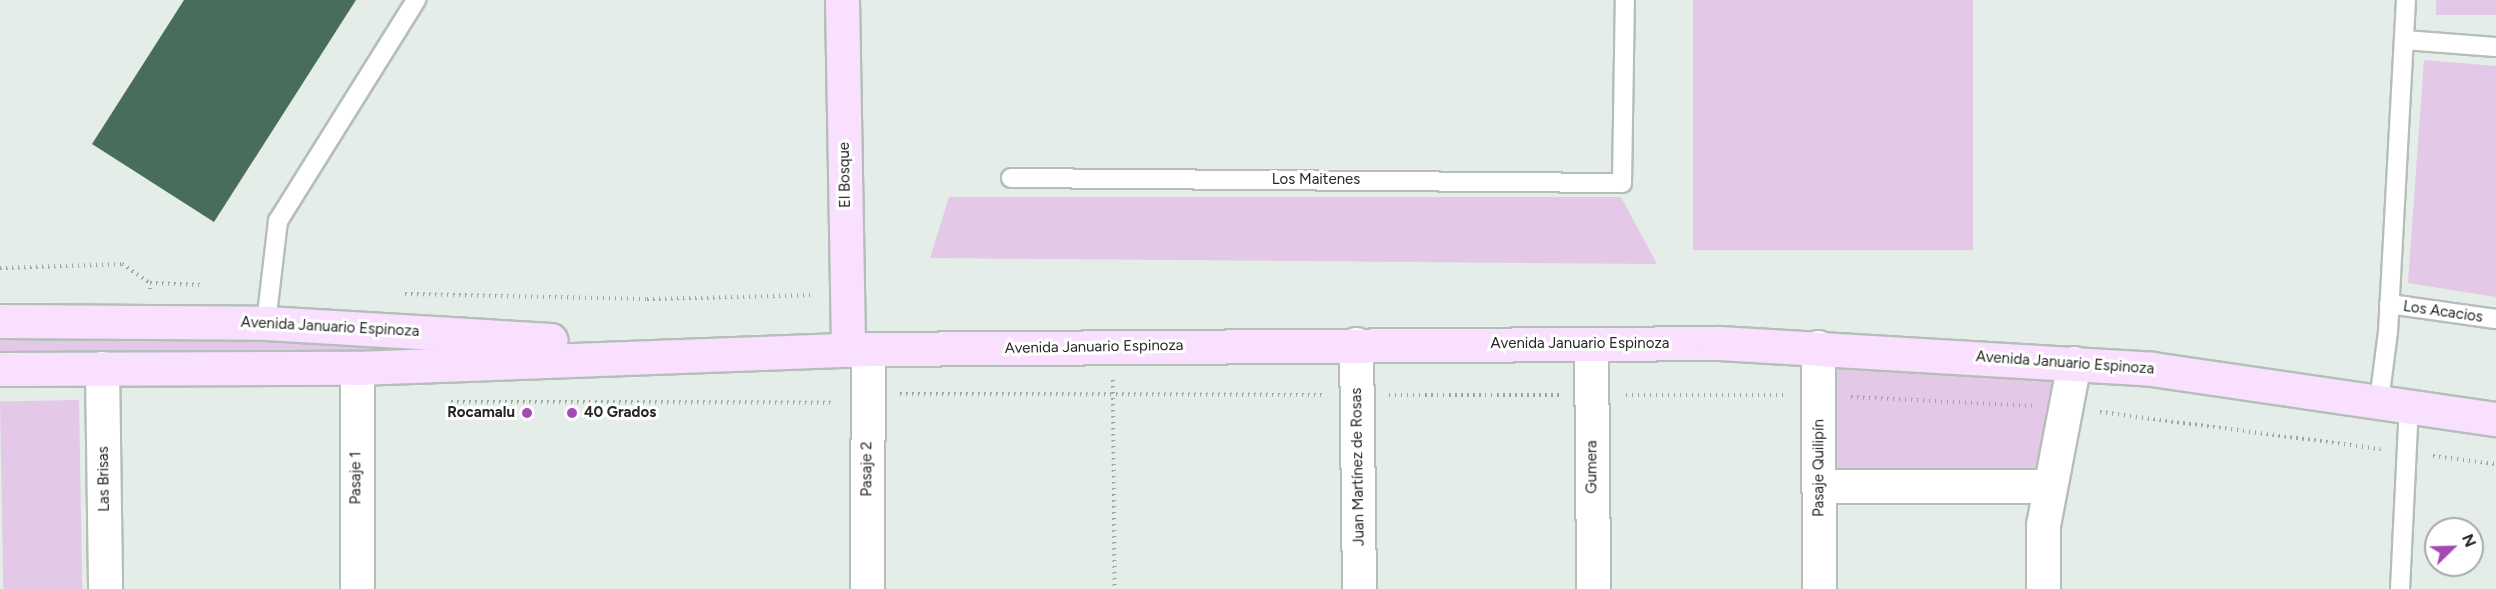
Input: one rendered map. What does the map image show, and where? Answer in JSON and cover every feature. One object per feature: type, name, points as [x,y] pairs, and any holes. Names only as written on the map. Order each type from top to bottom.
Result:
[{"type":"main road","name":"El Bosque","points":[[842,0],[858,349]]},
{"type":"main road","name":"Avenida Januario Espinoza","points":[[0,321],[266,323],[582,343],[658,353]]},
{"type":"main road","name":"Avenida Januario Espinoza","points":[[0,369],[357,368],[658,353],[858,349],[1356,344],[1818,347],[2074,363],[2496,419]]},
{"type":"street","name":"Juan Martínez de Rosas","points":[[1356,344],[1359,589]]},
{"type":"street","name":"Gumera","points":[[1591,345],[1593,589]]},
{"type":"street","name":"Pasaje Quilipín","points":[[1818,347],[1819,589]]},
{"type":"street","name":"Pasaje 2","points":[[858,349],[867,394],[867,589]]},
{"type":"street","points":[[2043,589],[2049,486],[2074,363]]},
{"type":"street","name":"Las Brisas","points":[[102,368],[105,589]]},
{"type":"street","name":"Pasaje 1","points":[[357,368],[357,589]]},
{"type":"street","points":[[1819,486],[2049,486]]},
{"type":"lane","points":[[266,323],[279,221],[416,0]]},
{"type":"lane","name":"Los Maitenes","points":[[1011,177],[1622,183],[1625,0]]},
{"type":"lane","points":[[2400,589],[2407,453],[2394,404],[2389,304],[2406,0]]},
{"type":"lane","points":[[2404,40],[2496,47]]},
{"type":"lane","name":"Los Acacios","points":[[2389,304],[2496,319]]},
{"type":"path","points":[[0,268],[122,264],[150,283],[205,286]]},
{"type":"path","points":[[150,283],[151,321]]},
{"type":"path","points":[[393,293],[647,299],[818,295]]},
{"type":"path","points":[[1112,347],[1115,589]]},
{"type":"path","points":[[834,403],[867,394],[1818,395],[2065,407],[2496,464]]},
{"type":"shaded area","points":[[1693,0],[1973,0],[1973,250],[1693,250]]},
{"type":"shaded area","points":[[2436,0],[2496,0],[2496,15],[2436,15]]},
{"type":"shaded area","points":[[2424,60],[2496,66],[2496,297],[2408,283]]},
{"type":"shaded area","points":[[949,197],[1621,197],[1657,264],[930,258]]},
{"type":"shaded area","points":[[189,332],[450,347],[353,355],[0,357],[0,333]]},
{"type":"shaded area","points":[[1834,359],[2064,374],[2039,479],[1828,476]]},
{"type":"shaded area","points":[[79,400],[82,589],[3,589],[0,401]]},
{"type":"building","points":[[184,0],[356,0],[214,222],[92,144]]},
{"type":"place","name":"Rocamalu","points":[[527,413]]},
{"type":"place","name":"40 Grados","points":[[572,413]]}]
